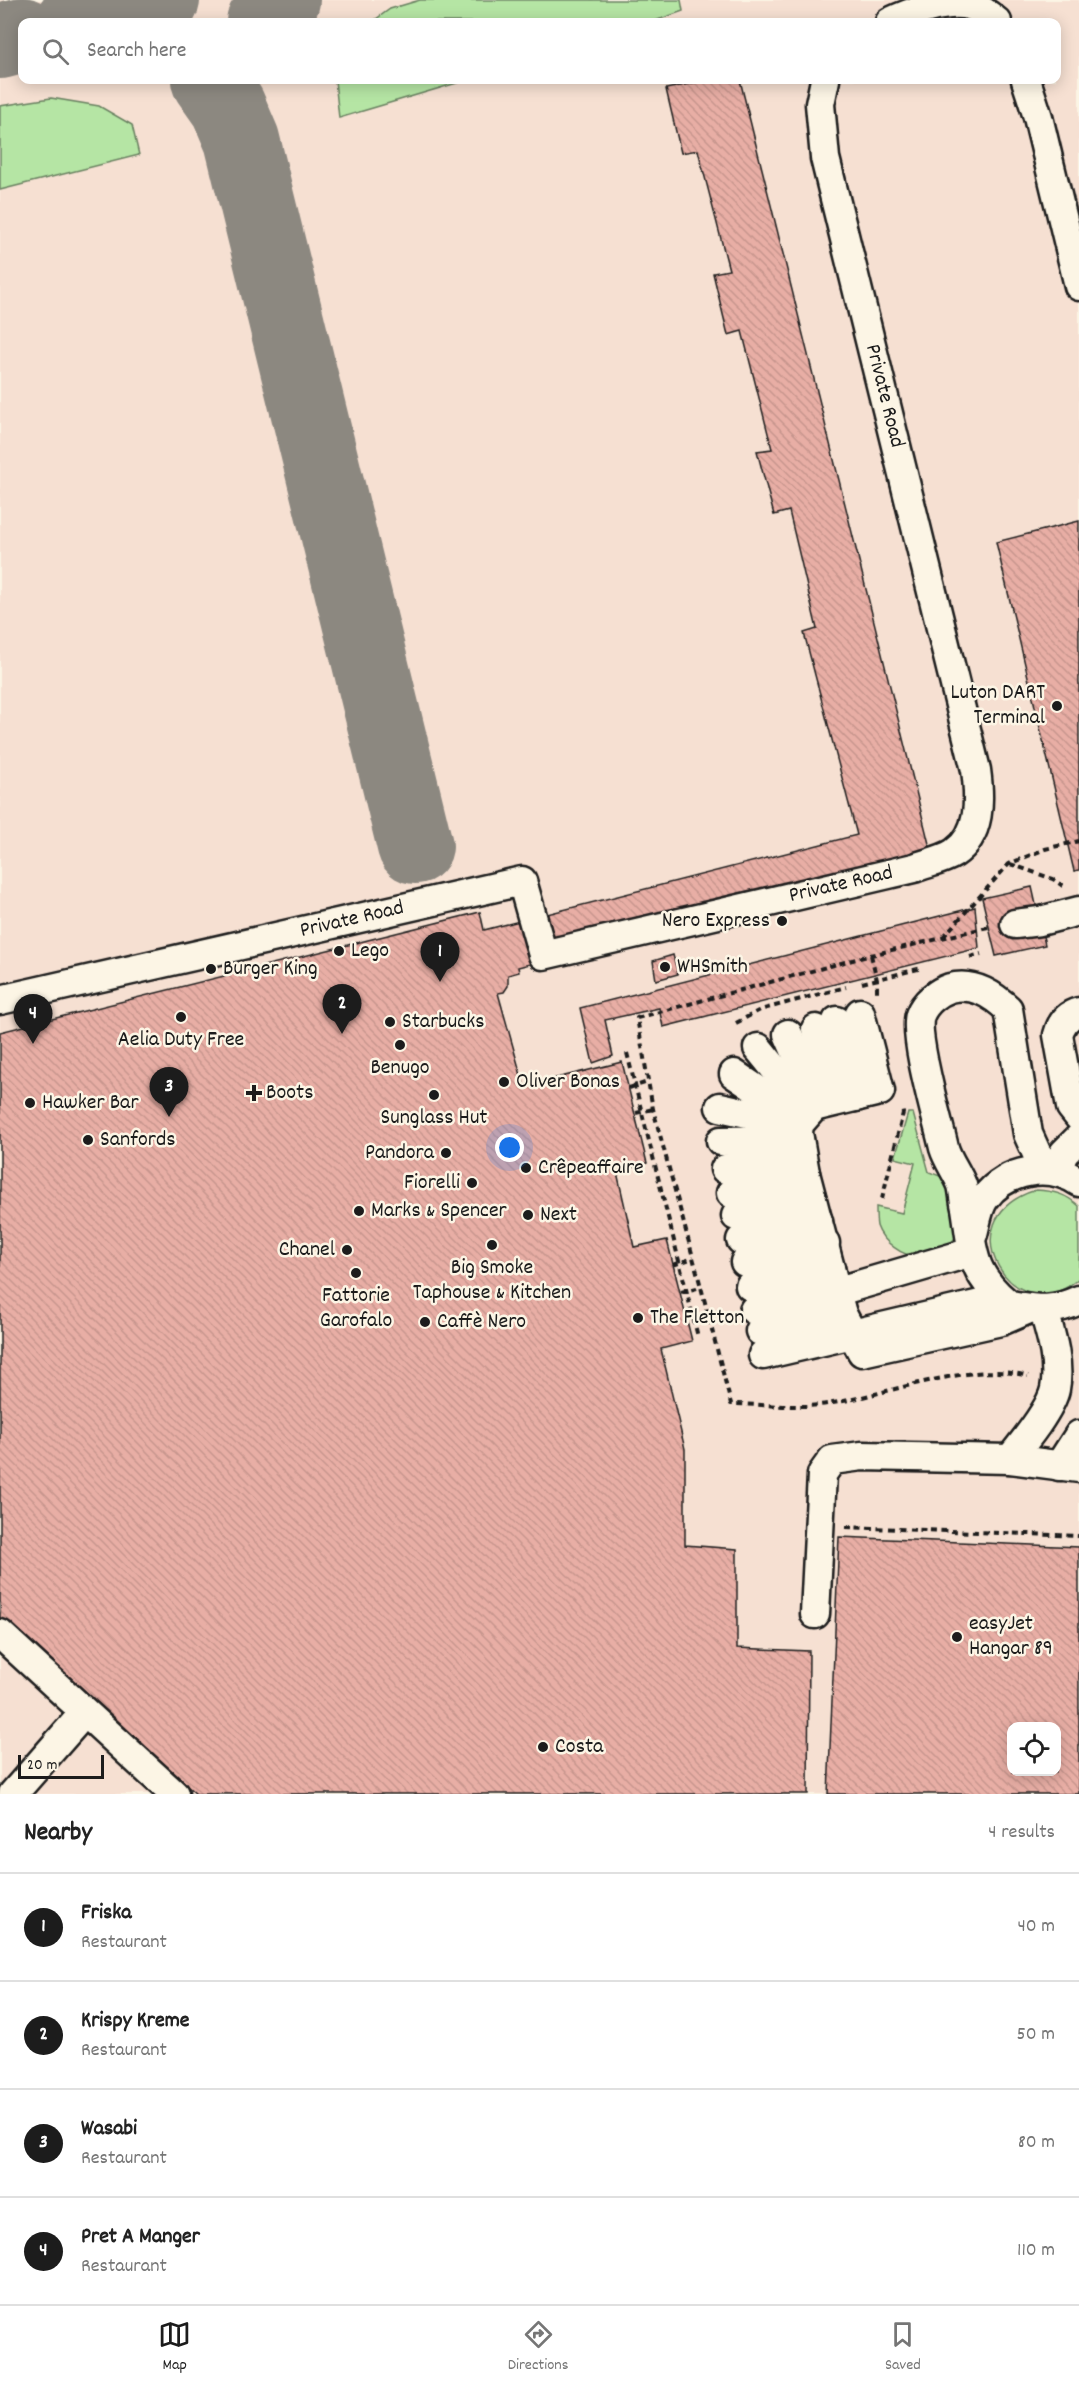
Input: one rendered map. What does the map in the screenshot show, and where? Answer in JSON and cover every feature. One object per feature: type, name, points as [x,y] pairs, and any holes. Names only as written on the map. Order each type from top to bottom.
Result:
[{"type":"street","points":[[902,18],[936,6],[954,4],[970,5],[992,18]]},
{"type":"street","name":"Private Road","points":[[0,1000],[522,881],[543,955],[914,868],[954,853],[965,842],[978,812],[976,770],[825,158],[820,104],[824,84]]},
{"type":"street","points":[[1027,84],[1038,117],[1079,286]]},
{"type":"street","points":[[1015,924],[1040,921],[1075,901]]},
{"type":"street","points":[[1010,1459],[1032,1434],[1055,1390],[1054,1344],[1027,1308],[991,1289],[980,1274],[972,1245],[962,1185],[949,1163],[944,1148],[919,1039],[920,1016],[939,991],[960,985],[977,988],[995,997],[1008,1009],[1028,1134],[1037,1154],[1067,1175]]},
{"type":"street","points":[[1079,1012],[1073,1013],[1061,1025],[1058,1035],[1071,1107],[1079,1117]]},
{"type":"street","points":[[824,1197],[825,1024],[824,1197]]},
{"type":"street","points":[[1079,1040],[1077,1046],[1079,1058]]},
{"type":"street","points":[[758,1048],[824,1197]]},
{"type":"street","points":[[734,1074],[824,1197]]},
{"type":"street","points":[[720,1107],[824,1197],[1001,1321],[1027,1308],[1064,1307],[1079,1300]]},
{"type":"street","points":[[1067,1175],[1064,1153],[1079,1138]]},
{"type":"street","points":[[721,1142],[824,1197],[972,1245]]},
{"type":"street","points":[[972,1245],[984,1199],[1001,1182],[1023,1172],[1067,1175]]},
{"type":"street","points":[[745,1262],[824,1197]]},
{"type":"street","points":[[745,1262],[824,1197]]},
{"type":"street","points":[[745,1262],[824,1197]]},
{"type":"street","points":[[745,1262],[824,1197]]},
{"type":"street","points":[[745,1262],[824,1197]]},
{"type":"street","points":[[815,1614],[822,1474],[832,1460],[862,1456],[1010,1459],[1069,1467],[1079,1435]]},
{"type":"street","points":[[0,1634],[174,1794]]},
{"type":"street","points":[[13,1794],[84,1713]]},
{"type":"path","points":[[943,938],[1009,864],[1045,849],[1079,841]]},
{"type":"path","points":[[1009,864],[1053,879],[1075,901]]},
{"type":"path","points":[[627,1053],[698,1337]]},
{"type":"path","points":[[629,1088],[648,1082]]},
{"type":"path","points":[[882,1199],[903,1113],[900,1102]]},
{"type":"path","points":[[636,1113],[653,1109]]},
{"type":"path","points":[[673,1265],[693,1258]]},
{"type":"path","points":[[681,1292],[701,1287]]},
{"type":"path","points":[[730,1404],[818,1405],[938,1380],[998,1371],[1037,1378],[1055,1390]]},
{"type":"path","points":[[842,1526],[1079,1536]]},
{"type":"shaded area","points":[[0,0],[1079,0],[1079,1794],[0,1794]]},
{"type":"green space","points":[[420,0],[681,0],[683,11],[663,18],[378,18],[390,9]]},
{"type":"green space","points":[[335,84],[454,84],[339,118]]},
{"type":"green space","points":[[51,98],[99,106],[132,125],[139,155],[0,190],[0,106]]},
{"type":"green space","points":[[908,1113],[913,1113],[929,1172],[948,1179],[961,1220],[959,1231],[952,1242],[940,1250],[920,1256],[907,1254],[888,1243],[876,1221],[876,1207],[902,1213],[915,1163],[895,1158]]},
{"type":"green space","points":[[1036,1190],[1059,1194],[1079,1206],[1079,1278],[1055,1292],[1032,1293],[1013,1283],[999,1267],[992,1246],[994,1224],[1008,1204]]},
{"type":"building","points":[[689,84],[741,84],[931,852],[679,926],[518,967],[519,972],[508,975],[508,986],[504,992],[498,993],[524,1086],[622,1062],[647,1163],[617,1172],[634,1247],[667,1240],[692,1341],[661,1349],[685,1449],[685,1545],[737,1549],[737,1648],[809,1651],[808,1794],[196,1794],[0,1617],[0,1032],[480,912],[484,930],[857,835],[804,633],[817,629],[789,511],[774,515],[757,451],[772,449],[742,331],[728,335],[713,273],[729,270],[698,150],[681,153],[666,89]]},
{"type":"building","name":"Luton DART Terminal","points":[[1079,521],[1079,870],[1074,871],[996,542]]},
{"type":"building","points":[[1032,887],[1045,945],[996,956],[982,898]]},
{"type":"building","points":[[975,907],[979,948],[663,1027],[659,1008],[605,1020],[613,1056],[593,1063],[580,1008]]},
{"type":"building","name":"WHSmith","points":[[673,955],[678,974],[656,980],[653,961]]},
{"type":"building","name":"easyJet Hangar 89","points":[[839,1537],[1079,1547],[1079,1794],[828,1794]]},
{"type":"taxiway","points":[[89,18],[162,0]]},
{"type":"taxiway","points":[[267,18],[282,0]]},
{"type":"taxiway","points":[[0,41],[18,36]]},
{"type":"taxiway","points":[[212,84],[228,107],[242,140],[415,846]]},
{"type":"place","name":"Luton DART Terminal","points":[[1057,706]]},
{"type":"place","name":"Nero Express","points":[[782,921]]},
{"type":"place","name":"Lego","points":[[339,951]]},
{"type":"place","name":"WHSmith","points":[[665,967]]},
{"type":"place","name":"Burger King","points":[[211,969]]},
{"type":"place","name":"Friska","points":[[440,982]]},
{"type":"place","name":"Aelia Duty Free","points":[[181,1017]]},
{"type":"place","name":"Starbucks","points":[[390,1022]]},
{"type":"place","name":"Krispy Kreme","points":[[342,1034]]},
{"type":"place","name":"Pret A Manger","points":[[33,1044]]},
{"type":"place","name":"Benugo","points":[[400,1045]]},
{"type":"place","name":"Oliver Bonas","points":[[504,1082]]},
{"type":"place","name":"Boots","points":[[254,1093]]},
{"type":"place","name":"Sunglass Hut","points":[[434,1095]]},
{"type":"place","name":"Hawker Bar","points":[[30,1103]]},
{"type":"place","name":"Wasabi","points":[[169,1117]]},
{"type":"place","name":"Sanfords","points":[[88,1140]]},
{"type":"place","name":"Pandora","points":[[446,1153]]},
{"type":"place","name":"Crêpeaffaire","points":[[526,1168]]},
{"type":"place","name":"Fiorelli","points":[[472,1183]]},
{"type":"place","name":"Marks & Spencer","points":[[359,1211]]},
{"type":"place","name":"Next","points":[[528,1215]]},
{"type":"place","name":"Big Smoke Taphouse & Kitchen","points":[[492,1245]]},
{"type":"place","name":"Chanel","points":[[347,1250]]},
{"type":"place","name":"Fattorie Garofalo","points":[[356,1273]]},
{"type":"place","name":"The Fletton","points":[[638,1318]]},
{"type":"place","name":"Caffè Nero","points":[[425,1322]]},
{"type":"place","name":"easyJet Hangar 89","points":[[957,1637]]},
{"type":"place","name":"Costa","points":[[543,1747]]}]
